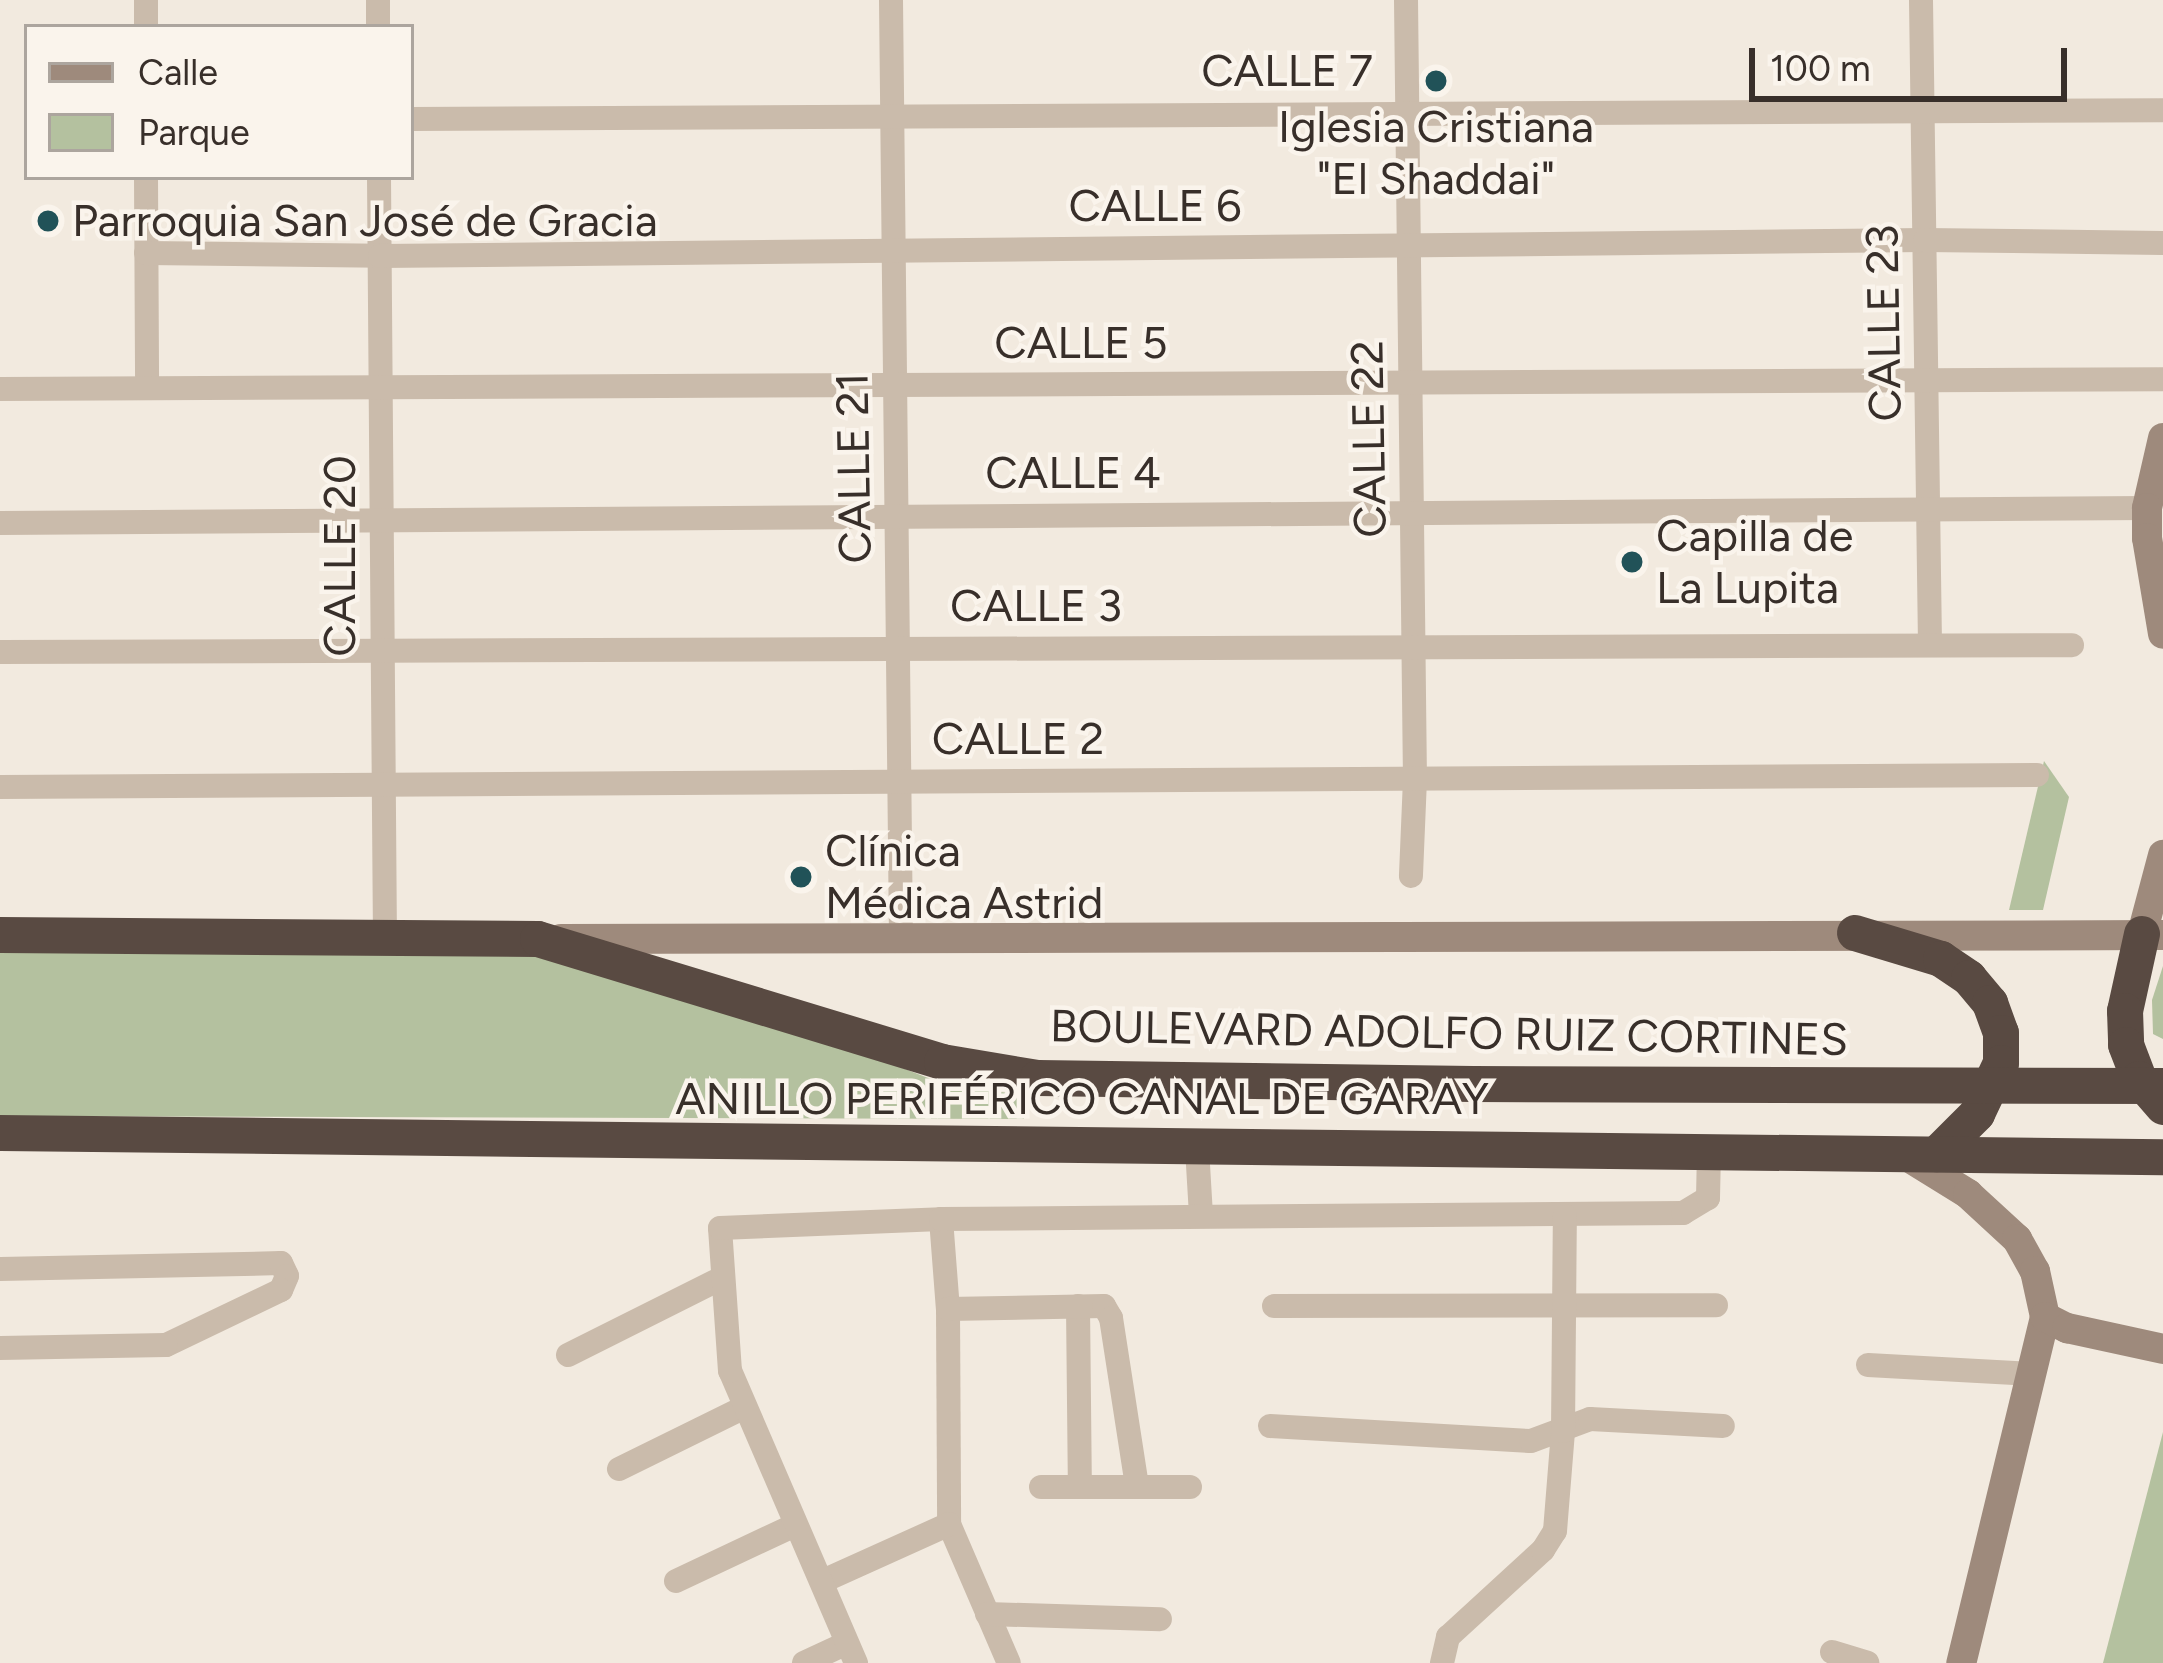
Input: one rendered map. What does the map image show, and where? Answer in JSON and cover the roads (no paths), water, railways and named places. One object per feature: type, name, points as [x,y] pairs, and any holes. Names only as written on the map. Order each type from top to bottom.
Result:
[{"type":"highway","points":[[1856,933],[1941,959],[1969,978],[1990,1003],[2001,1033],[2000,1063],[1977,1114],[1920,1153]]},
{"type":"highway","points":[[2152,934],[2125,1011],[2126,1045],[2139,1079],[2163,1107]]},
{"type":"highway","points":[[0,935],[538,938]]},
{"type":"highway","name":"BOULEVARD ADOLFO RUIZ CORTINES","points":[[538,938],[942,1062],[1038,1078],[2163,1086]]},
{"type":"highway","name":"ANILLO PERIFÉRICO CANAL DE GARAY","points":[[0,1133],[2163,1157]]},
{"type":"main road","points":[[2163,438],[2147,508],[2148,567],[2163,634]]},
{"type":"main road","points":[[538,938],[2152,934],[2163,855]]},
{"type":"main road","points":[[1920,1153],[2017,1239],[2056,1323],[2033,1374],[1961,1663]]},
{"type":"main road","points":[[2056,1323],[2162,1350]]},
{"type":"street","name":"CALLE 21","points":[[891,0],[901,935]]},
{"type":"street","name":"CALLE 22","points":[[1406,0],[1415,779],[1411,876]]},
{"type":"street","name":"CALLE 23","points":[[1922,0],[1930,645]]},
{"type":"street","name":"CALLE 7","points":[[414,119],[2163,110]]},
{"type":"street","points":[[146,180],[147,386]]},
{"type":"street","name":"CALLE 20","points":[[379,180],[385,935]]},
{"type":"street","name":"CALLE 6","points":[[146,253],[380,256],[1925,240],[2163,243]]},
{"type":"street","name":"CALLE 5","points":[[0,389],[2163,379]]},
{"type":"street","name":"CALLE 4","points":[[0,523],[2147,508]]},
{"type":"street","name":"CALLE 3","points":[[0,652],[2072,645]]},
{"type":"street","name":"CALLE 2","points":[[0,787],[2037,775]]},
{"type":"street","points":[[1197,1148],[1201,1216]]},
{"type":"street","points":[[804,1663],[852,1653],[730,1371],[720,1228],[941,1219],[1683,1214],[1708,1198],[1709,1151]]},
{"type":"street","points":[[1442,1663],[1448,1637],[1550,1542],[1563,1431],[1565,1216]]},
{"type":"street","points":[[941,1219],[948,1309],[949,1524],[1009,1663]]},
{"type":"street","points":[[0,1269],[280,1264],[287,1276],[280,1290],[166,1346],[0,1348]]},
{"type":"street","points":[[568,1355],[720,1279]]},
{"type":"street","points":[[1274,1306],[1716,1305]]},
{"type":"street","points":[[1078,1306],[1081,1486]]},
{"type":"street","points":[[948,1309],[1104,1306],[1111,1318],[1137,1485]]},
{"type":"street","points":[[1868,1365],[2033,1374]]},
{"type":"street","points":[[620,1469],[743,1408]]},
{"type":"street","points":[[1270,1426],[1531,1441],[1591,1419],[1723,1426]]},
{"type":"street","points":[[1041,1487],[1190,1487]]},
{"type":"street","points":[[823,1581],[949,1524]]},
{"type":"street","points":[[676,1581],[795,1525]]},
{"type":"street","points":[[987,1614],[1160,1619]]},
{"type":"street","points":[[1832,1652],[1867,1663]]},
{"type":"place","name":"Iglesia Cristiana \"El Shaddai\"","points":[[1436,81]]},
{"type":"place","name":"Parroquia San José de Gracia","points":[[48,221]]},
{"type":"place","name":"Capilla de La Lupita","points":[[1632,562]]},
{"type":"place","name":"Clínica Médica Astrid","points":[[801,877]]}]
